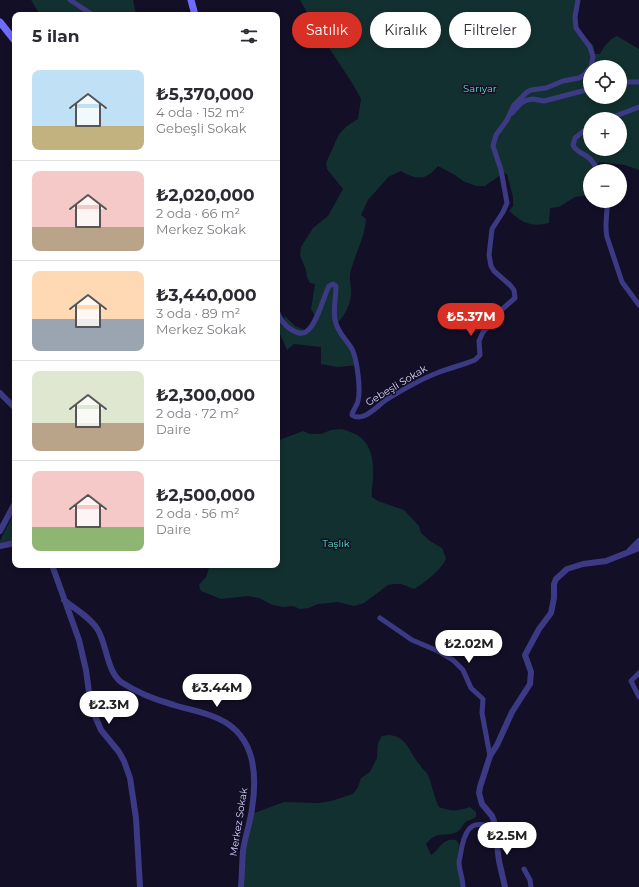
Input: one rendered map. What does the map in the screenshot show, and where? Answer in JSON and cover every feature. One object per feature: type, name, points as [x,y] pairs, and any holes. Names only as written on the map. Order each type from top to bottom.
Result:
[{"type":"main road","points":[[191,0],[194,12]]},
{"type":"main road","points":[[0,22],[12,37]]},
{"type":"street","points":[[70,0],[88,12]]},
{"type":"street","name":"Gebeşli Sokak","points":[[578,0],[575,17],[576,28],[590,47],[593,57],[592,60]]},
{"type":"street","name":"Gebeşli Sokak","points":[[509,116],[514,105],[527,92],[546,88],[563,81],[579,78],[583,76]]},
{"type":"street","points":[[627,82],[639,82]]},
{"type":"street","name":"Gebeşli Sokak","points":[[280,317],[290,329],[296,332],[308,331],[329,286],[334,284],[336,286],[335,320],[339,331],[352,350],[358,377],[358,401],[352,411],[353,416],[358,417],[367,414],[384,401],[431,376],[475,360],[480,355],[479,341],[482,332],[490,325],[499,312],[515,298],[514,290],[494,271],[491,266],[489,255],[492,229],[507,203],[500,163],[493,146],[496,135],[509,116],[521,103],[533,99],[544,101],[583,91]]},
{"type":"street","points":[[627,112],[639,108]]},
{"type":"street","points":[[583,132],[575,138],[573,145],[574,149],[583,154]]},
{"type":"street","points":[[607,208],[607,236],[622,282],[639,305]]},
{"type":"street","points":[[0,393],[12,405]]},
{"type":"street","points":[[0,530],[12,508]]},
{"type":"street","points":[[627,553],[639,541]]},
{"type":"street","points":[[0,546],[12,543]]},
{"type":"street","points":[[505,887],[499,861],[492,816],[482,804],[479,793],[490,756],[497,745],[512,712],[530,684],[531,672],[525,655],[538,629],[551,613],[554,598],[554,584],[562,572],[571,567],[582,564],[606,561],[639,548]]},
{"type":"street","points":[[53,568],[79,640],[94,714],[101,730],[119,752],[130,778],[136,818],[140,887]]},
{"type":"street","name":"Merkez Sokak","points":[[64,600],[93,623],[98,629],[114,674],[118,679],[130,687],[165,703],[199,712],[224,721],[232,726],[244,740],[251,754],[254,790],[252,810],[243,851],[241,887]]},
{"type":"street","points":[[380,618],[412,640],[446,655],[463,670],[471,688],[483,699],[482,713],[490,756]]},
{"type":"street","points":[[639,673],[631,681],[639,697]]},
{"type":"street","points":[[463,887],[460,860],[466,832],[471,826],[478,824],[495,828]]},
{"type":"street","points":[[524,869],[530,880],[531,887]]},
{"type":"green space","points":[[31,0],[133,0],[135,12],[38,12]]},
{"type":"green space","name":"Sarıyar","points":[[300,0],[579,0],[576,17],[578,27],[580,32],[593,45],[595,54],[600,54],[609,41],[617,36],[639,49],[639,170],[627,166],[627,164],[600,162],[598,164],[583,164],[583,196],[575,197],[559,207],[550,208],[549,223],[537,225],[524,222],[509,211],[513,206],[513,197],[507,174],[503,173],[485,186],[476,186],[463,181],[438,166],[434,171],[421,178],[411,176],[401,171],[388,177],[368,200],[361,215],[366,219],[362,238],[350,272],[350,302],[346,311],[338,322],[341,331],[359,365],[337,367],[321,364],[321,347],[294,344],[287,350],[280,334],[280,319],[285,320],[284,315],[295,326],[305,330],[316,318],[311,309],[315,284],[310,283],[307,277],[300,255],[301,247],[313,228],[328,216],[343,189],[327,169],[326,163],[339,134],[347,126],[358,119],[361,99],[329,48],[362,48],[362,12],[307,12]]},
{"type":"green space","name":"Taşlık","points":[[342,429],[353,433],[364,441],[370,450],[373,467],[372,497],[378,501],[404,510],[419,526],[421,533],[430,541],[442,548],[446,558],[437,571],[428,580],[414,589],[401,584],[388,585],[364,603],[354,606],[338,602],[318,604],[309,608],[300,609],[293,606],[284,607],[273,605],[259,598],[248,596],[221,599],[201,591],[199,585],[206,577],[209,568],[280,568],[280,441],[303,431],[310,434],[321,434],[331,430]]},
{"type":"green space","points":[[12,517],[12,541],[0,543]]},
{"type":"green space","points":[[388,735],[400,738],[404,742],[427,774],[439,807],[454,810],[470,807],[476,812],[476,817],[466,822],[457,832],[453,834],[438,835],[430,839],[426,844],[431,855],[444,842],[456,840],[459,844],[457,863],[462,887],[244,887],[245,854],[254,813],[284,802],[319,803],[353,794],[358,787],[361,778],[370,772],[377,758],[378,743],[382,736]]}]
